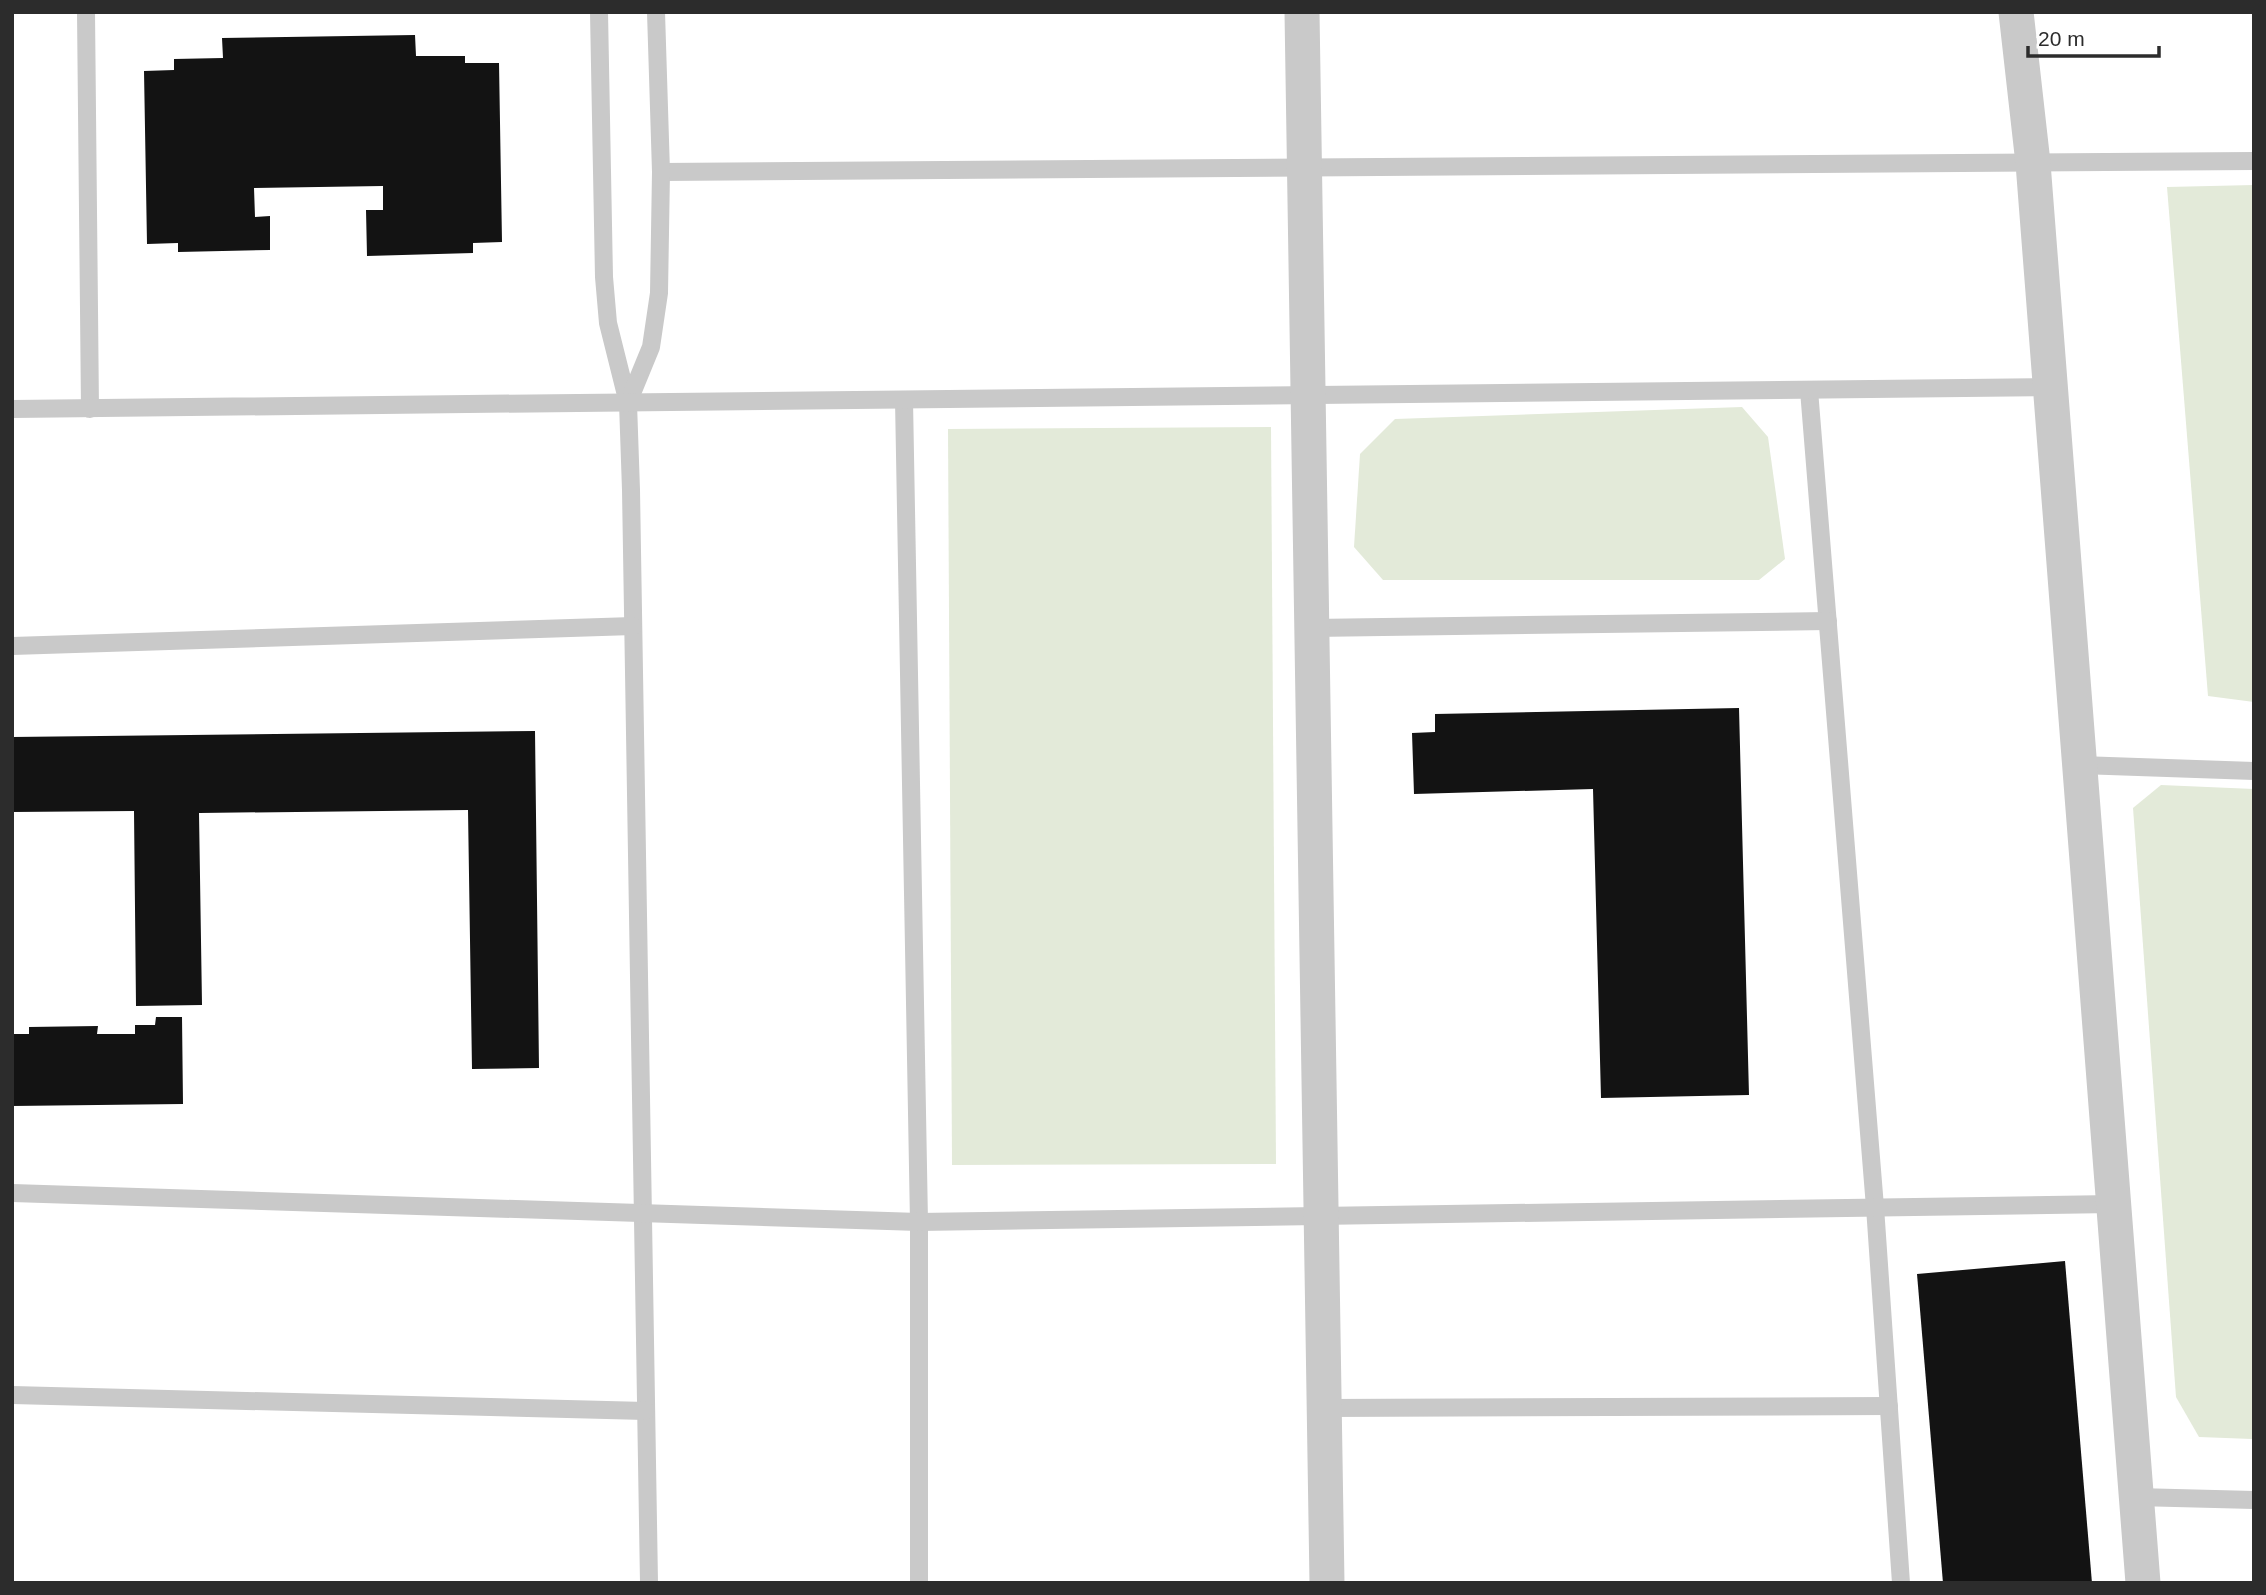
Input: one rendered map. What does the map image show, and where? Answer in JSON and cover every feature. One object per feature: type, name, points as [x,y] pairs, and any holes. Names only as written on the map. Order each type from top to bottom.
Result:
[{"type":"street","points":[[1302,12],[1327,1583]]},
{"type":"street","points":[[2016,12],[2033,163],[2143,1583]]},
{"type":"lane","points":[[86,12],[90,408]]},
{"type":"lane","points":[[599,12],[604,277],[608,323],[628,403],[649,1583]]},
{"type":"lane","points":[[628,403],[651,347],[659,293],[661,172],[656,12]]},
{"type":"lane","points":[[661,172],[2254,161]]},
{"type":"lane","points":[[12,410],[2050,387]]},
{"type":"lane","points":[[1809,390],[1875,1207],[1901,1583]]},
{"type":"lane","points":[[904,400],[919,1222],[919,1583]]},
{"type":"lane","points":[[1312,628],[1828,621]]},
{"type":"lane","points":[[12,646],[634,626]]},
{"type":"lane","points":[[2080,765],[2254,771]]},
{"type":"lane","points":[[12,1193],[919,1222],[2113,1203]]},
{"type":"lane","points":[[12,1395],[646,1411]]},
{"type":"lane","points":[[1324,1408],[1889,1406]]},
{"type":"lane","points":[[2136,1497],[2254,1500]]},
{"type":"green space","points":[[2254,185],[2254,702],[2208,696],[2167,187]]},
{"type":"green space","points":[[1742,407],[1768,437],[1785,559],[1759,580],[1383,580],[1354,547],[1360,454],[1395,419]]},
{"type":"green space","points":[[1271,427],[1276,1164],[952,1165],[948,429]]},
{"type":"green space","points":[[2161,785],[2254,789],[2252,1439],[2199,1437],[2176,1397],[2133,808]]},
{"type":"building","points":[[415,35],[416,56],[465,56],[465,63],[499,63],[502,242],[473,243],[473,253],[367,256],[366,210],[383,210],[383,186],[254,188],[255,217],[270,216],[270,250],[178,252],[178,243],[147,244],[144,71],[174,70],[174,59],[223,58],[222,38]]},
{"type":"building","points":[[1739,708],[1749,1095],[1601,1098],[1593,789],[1414,794],[1412,733],[1435,732],[1435,714]]},
{"type":"building","points":[[535,731],[539,1068],[472,1069],[468,810],[199,813],[202,1005],[136,1006],[134,811],[12,812],[12,737]]},
{"type":"building","points":[[156,1017],[182,1017],[183,1104],[12,1106],[12,1034],[29,1034],[29,1027],[98,1026],[97,1034],[135,1034],[135,1025],[155,1025]]},
{"type":"building","points":[[2065,1261],[2092,1583],[1943,1583],[1917,1274]]}]
